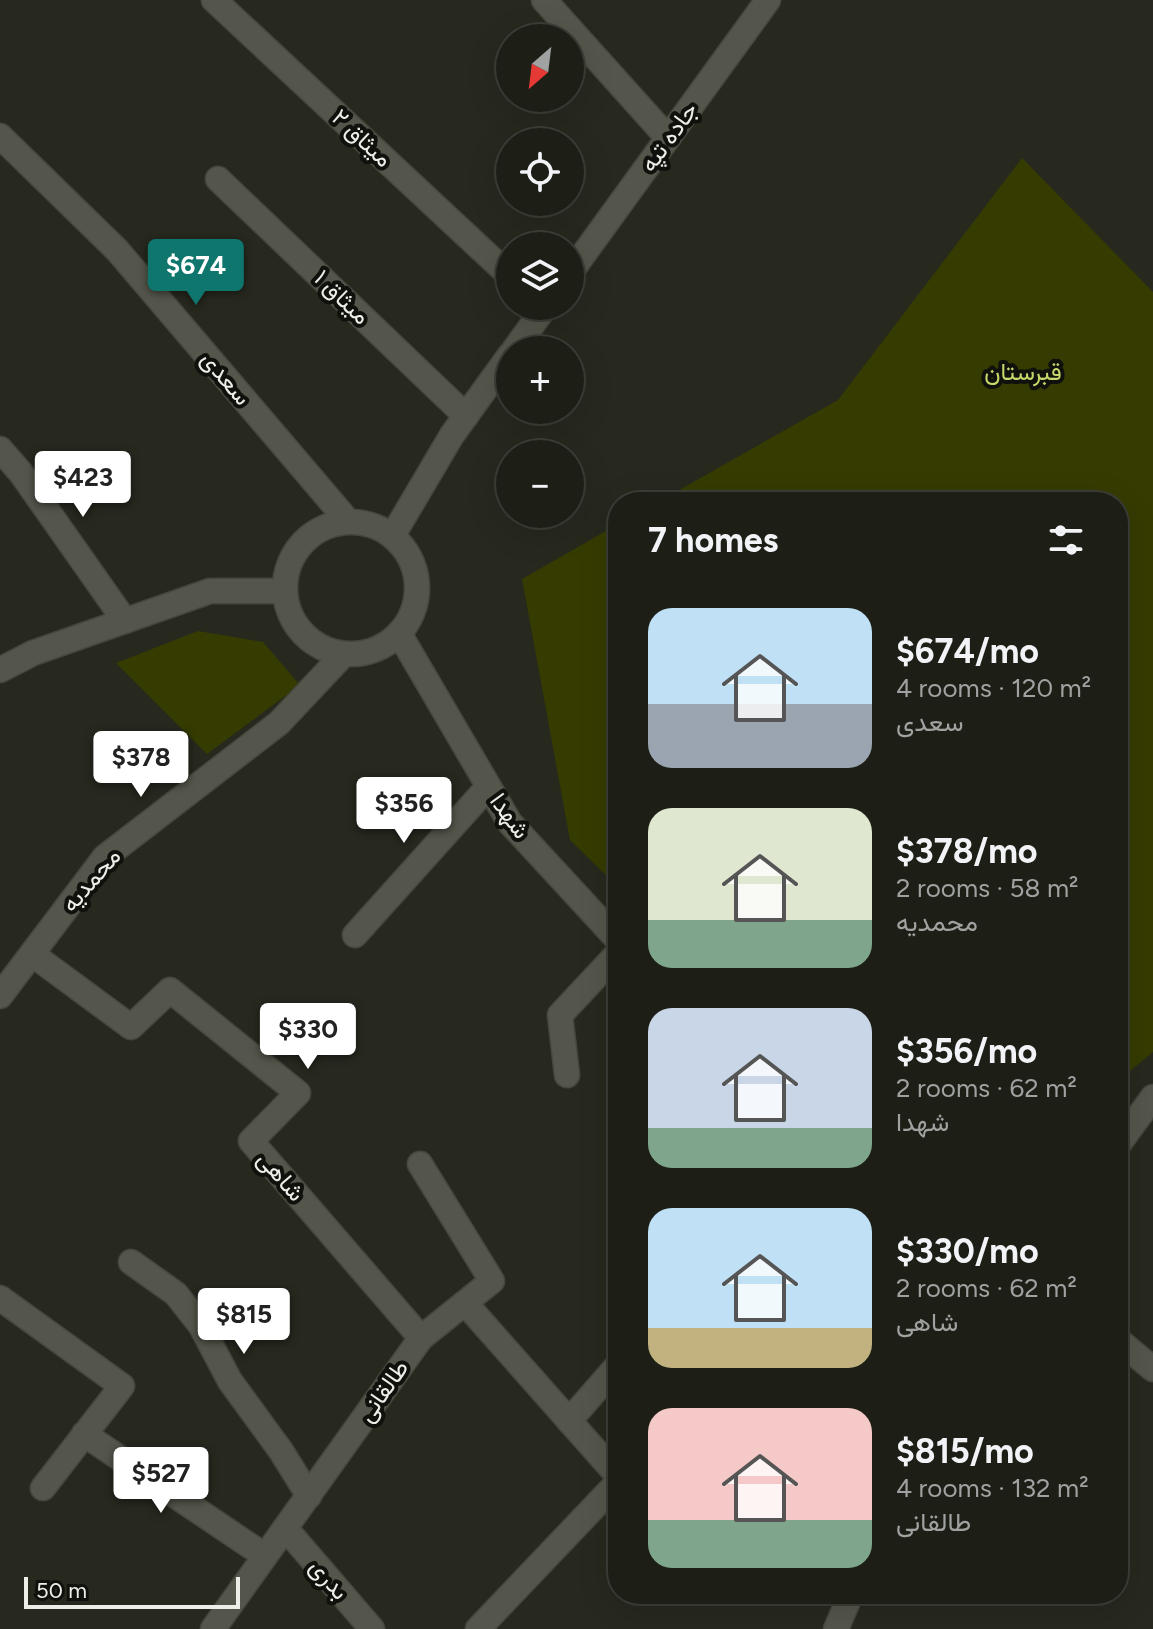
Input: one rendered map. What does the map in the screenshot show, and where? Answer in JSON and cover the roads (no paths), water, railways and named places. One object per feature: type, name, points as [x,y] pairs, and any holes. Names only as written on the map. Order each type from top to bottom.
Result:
[{"type":"street","name":"میثاق ۲","points":[[214,0],[496,263]]},
{"type":"street","points":[[544,0],[668,138]]},
{"type":"street","name":"جاده تپه","points":[[584,254],[768,0]]},
{"type":"street","name":"سعدی","points":[[0,136],[117,250],[347,520]]},
{"type":"street","name":"میثاق ۱","points":[[218,179],[466,416]]},
{"type":"street","points":[[393,535],[466,416],[496,374]]},
{"type":"street","points":[[0,449],[21,473],[125,621]]},
{"type":"street","points":[[347,520],[393,535],[414,565],[417,602],[400,635],[374,652],[343,655],[301,634],[283,591],[290,557],[313,531],[347,520]]},
{"type":"street","points":[[0,670],[33,653],[210,591],[283,591]]},
{"type":"street","name":"شهدا","points":[[400,635],[510,823],[608,929]]},
{"type":"street","name":"محمدیه","points":[[0,996],[105,857],[279,723],[343,655]]},
{"type":"street","points":[[355,935],[488,787]]},
{"type":"street","name":"شاهی","points":[[32,954],[131,1027],[170,990],[298,1093],[251,1141],[421,1338]]},
{"type":"street","points":[[567,1075],[560,1015],[608,964]]},
{"type":"street","points":[[1128,1131],[1153,1097]]},
{"type":"street","name":"طالقانی","points":[[213,1629],[421,1338],[492,1281],[420,1164]]},
{"type":"street","points":[[131,1262],[176,1294],[201,1326],[230,1381],[281,1451],[309,1496]]},
{"type":"street","points":[[0,1298],[122,1386],[43,1488]]},
{"type":"street","points":[[465,1303],[608,1467]]},
{"type":"street","points":[[1128,1348],[1153,1369]]},
{"type":"street","points":[[569,1421],[608,1376]]},
{"type":"street","points":[[84,1434],[265,1556]]},
{"type":"street","points":[[478,1629],[608,1490]]},
{"type":"street","name":"بدری","points":[[286,1529],[372,1629]]},
{"type":"street","points":[[836,1629],[847,1604]]},
{"type":"park label","name":"قبرستان","points":[[1023,372]]}]
